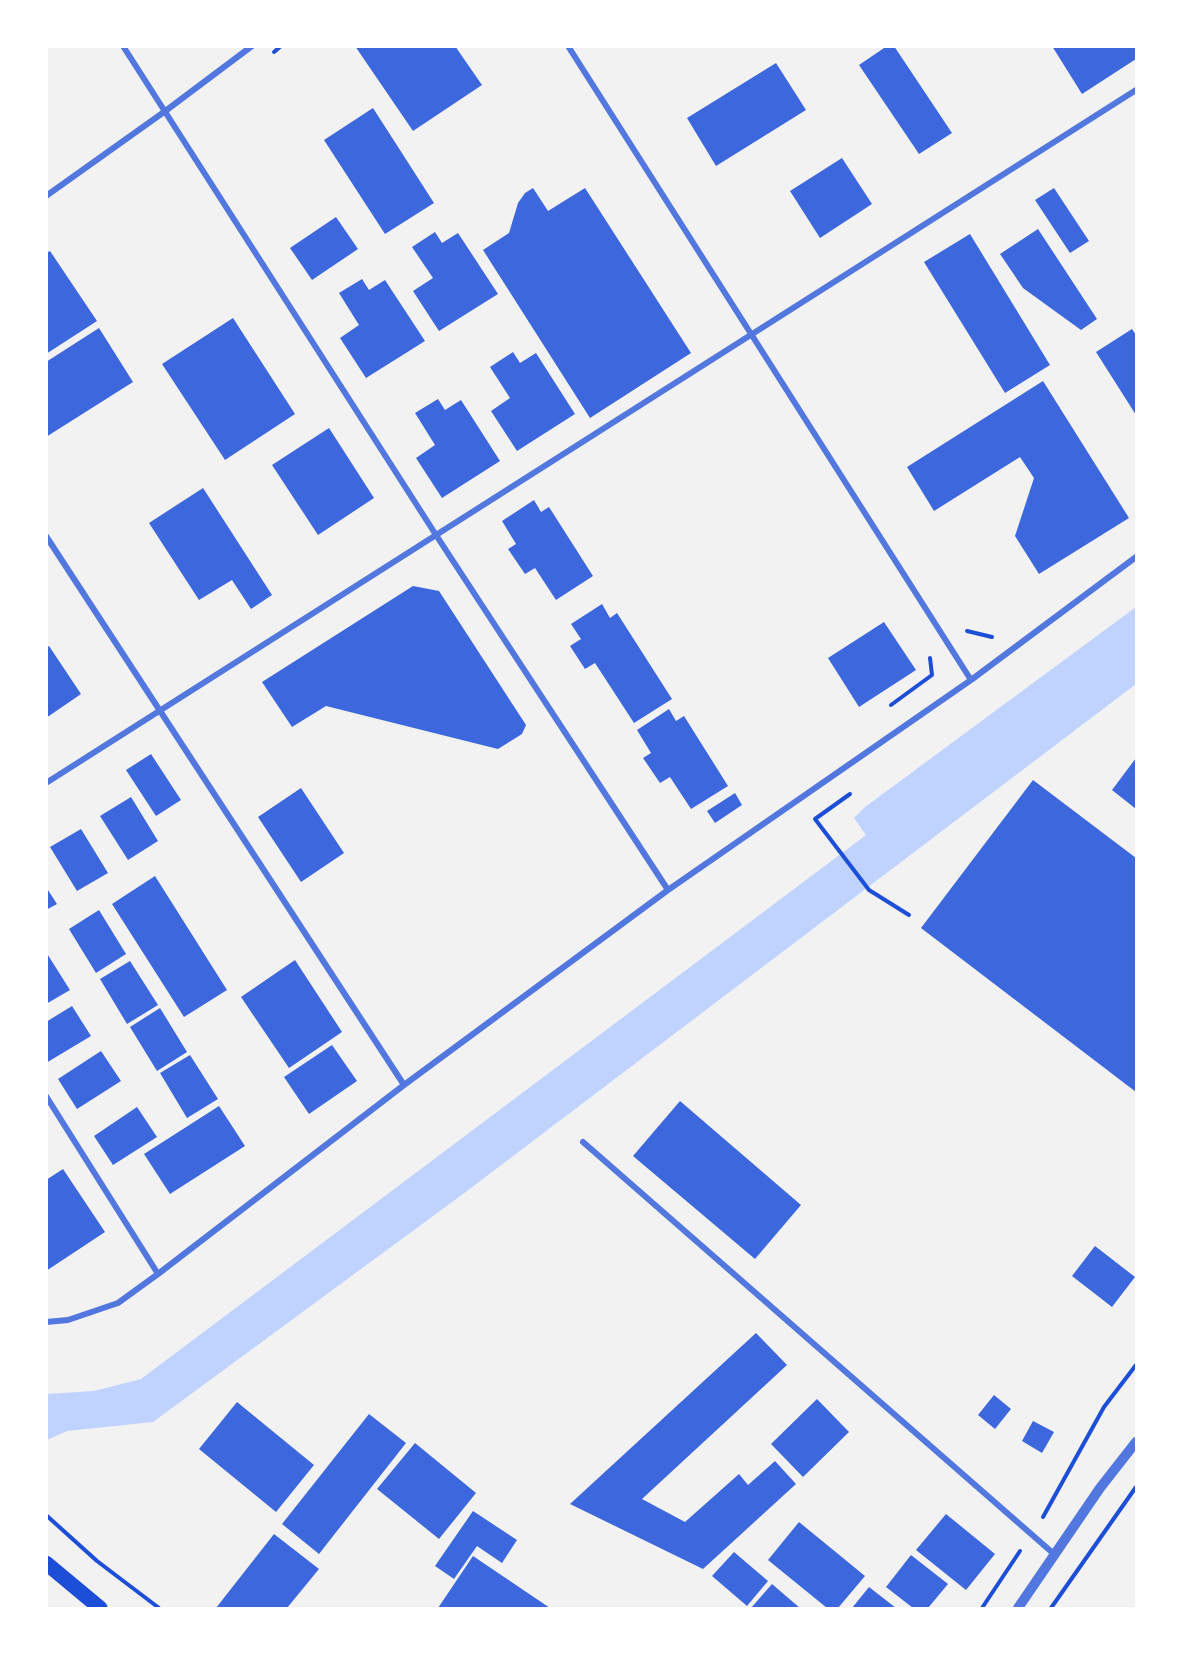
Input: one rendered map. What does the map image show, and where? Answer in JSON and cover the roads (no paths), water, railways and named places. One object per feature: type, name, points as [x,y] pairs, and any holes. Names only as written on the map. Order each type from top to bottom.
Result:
[{"type":"main road","points":[[46,1563],[100,1608]]},
{"type":"street","points":[[123,46],[436,535],[668,890]]},
{"type":"street","points":[[46,196],[252,46]]},
{"type":"street","points":[[568,46],[970,680]]},
{"type":"street","points":[[46,783],[1137,90]]},
{"type":"street","points":[[46,536],[404,1085]]},
{"type":"street","points":[[46,1322],[68,1320],[118,1303],[404,1085],[668,890],[970,680],[1137,557]]},
{"type":"street","points":[[46,1096],[158,1274]]},
{"type":"street","points":[[583,1142],[1054,1554]]},
{"type":"street","points":[[1018,1608],[1100,1488],[1137,1442]]},
{"type":"water","points":[[1136,607],[1136,684],[463,1194],[153,1422],[67,1431],[47,1440],[47,1394],[94,1391],[141,1379],[866,835],[854,818],[865,807]]}]
